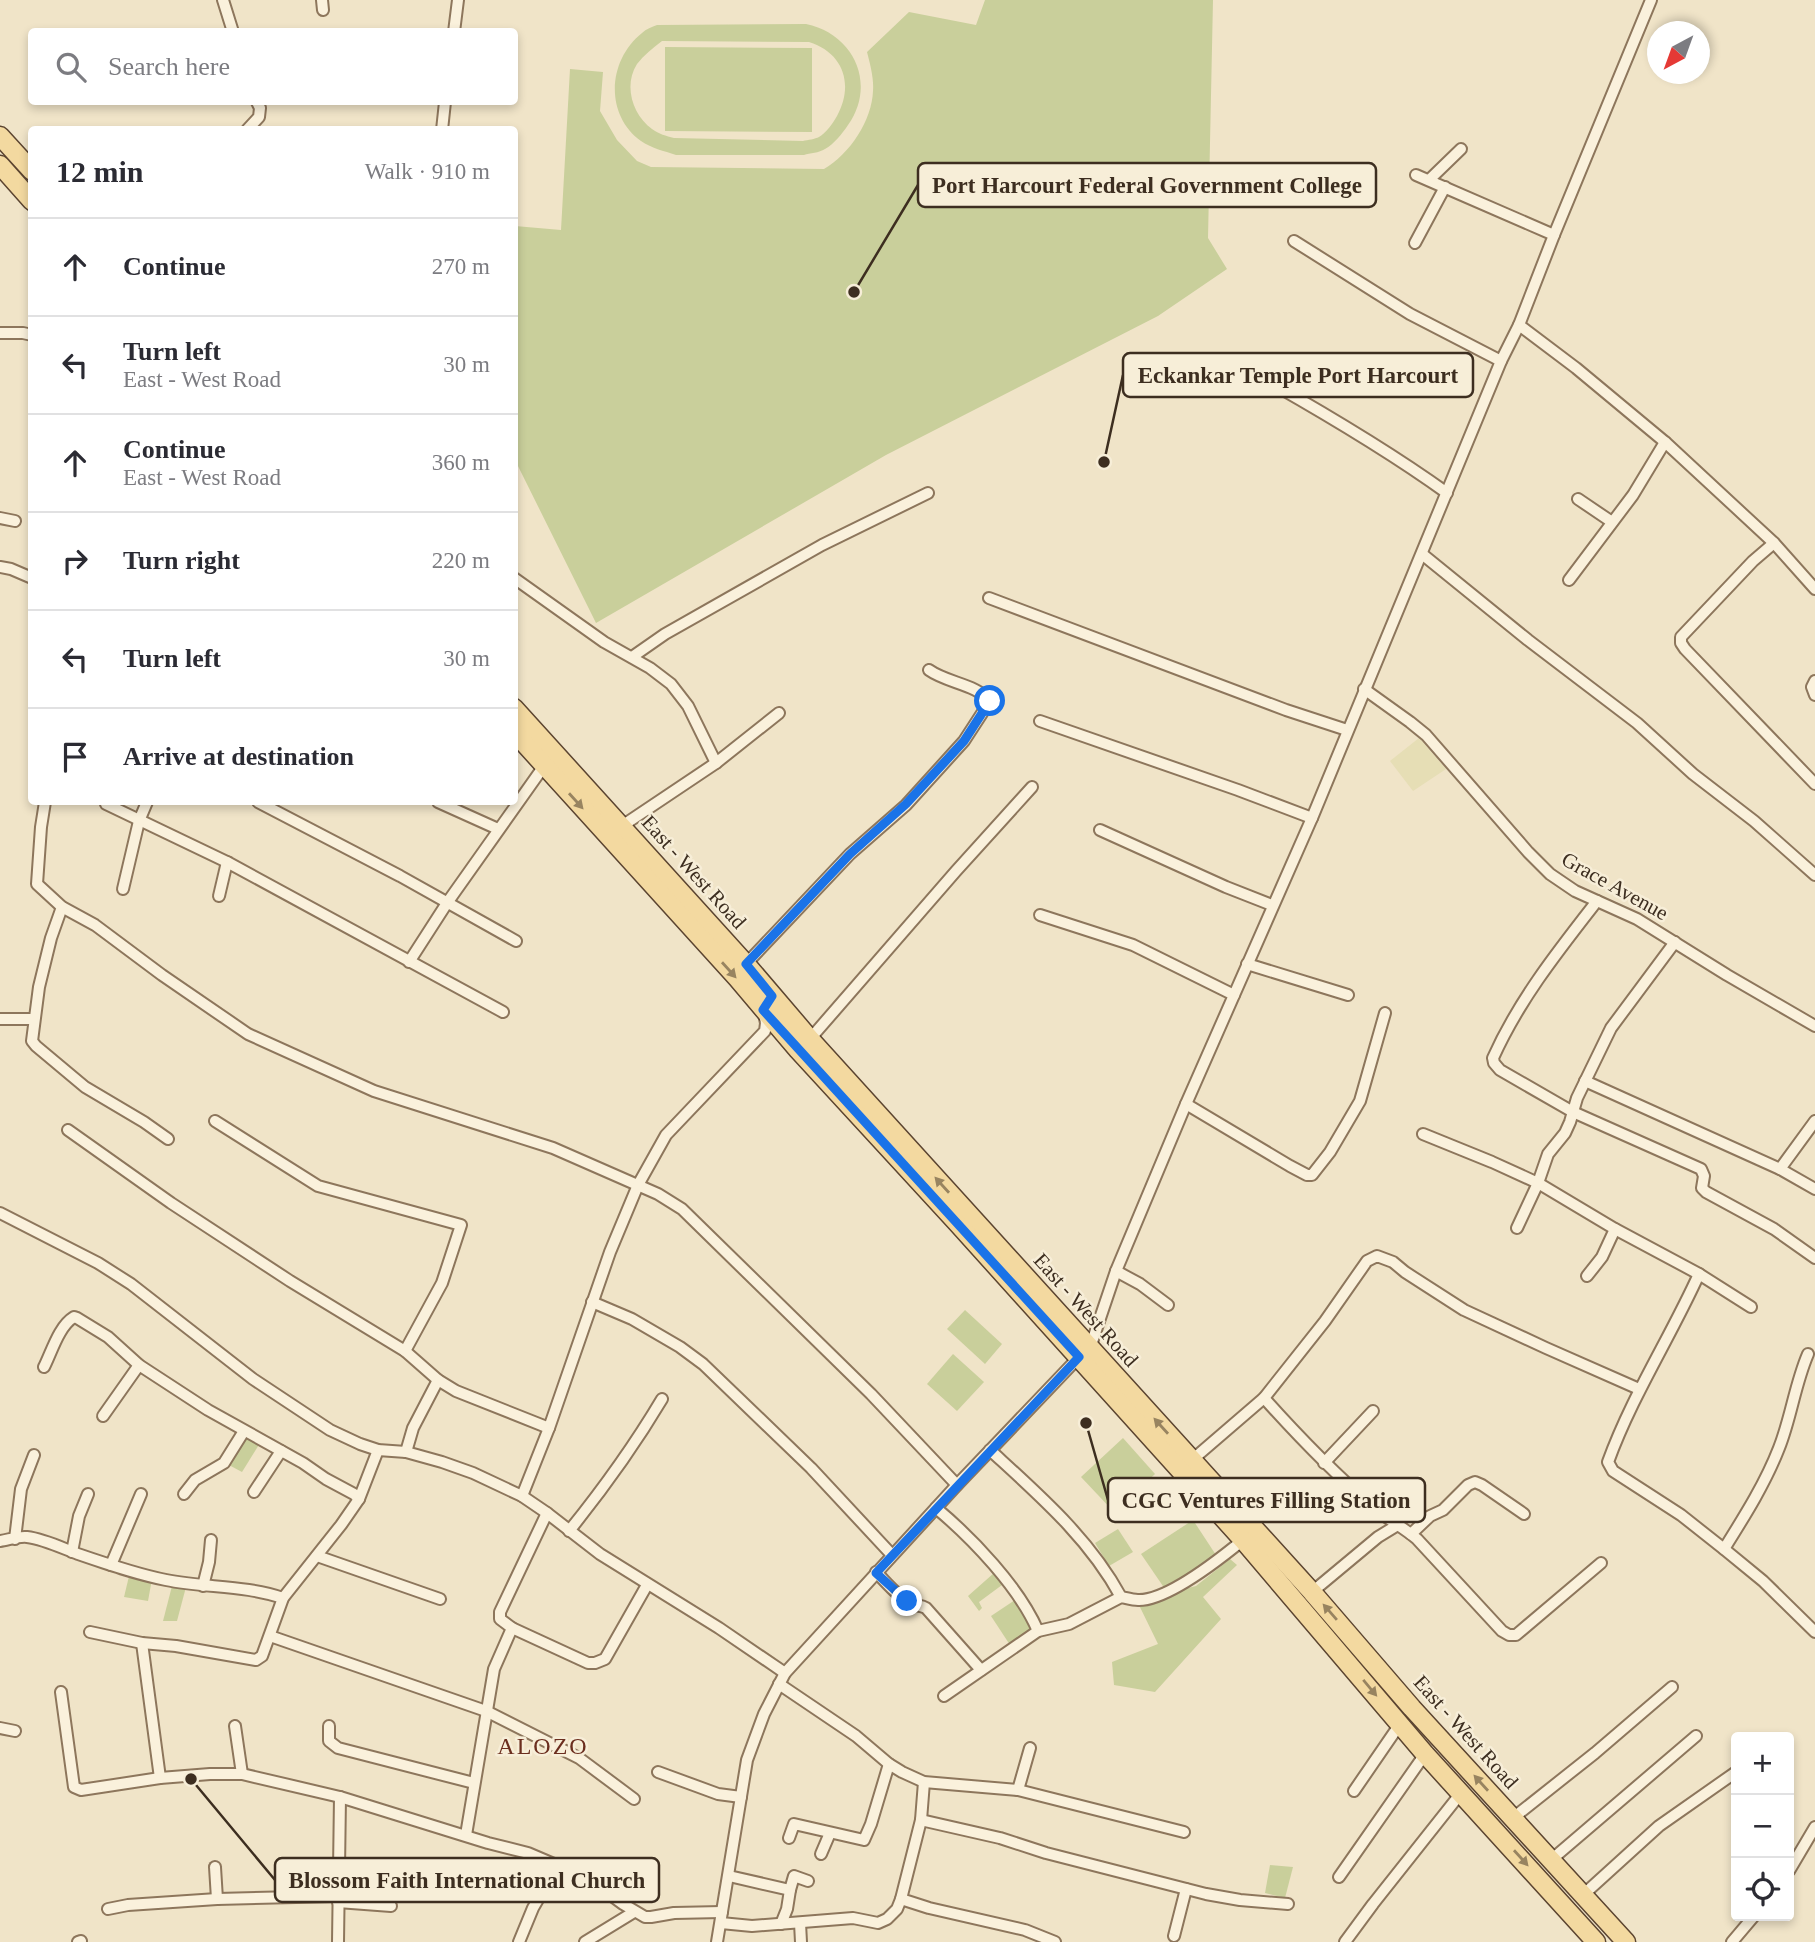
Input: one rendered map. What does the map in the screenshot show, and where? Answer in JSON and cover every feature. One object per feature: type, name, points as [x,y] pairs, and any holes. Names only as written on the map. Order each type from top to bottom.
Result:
[{"type":"main road","points":[[0,136],[28,167]]},
{"type":"main road","points":[[0,166],[28,197]]},
{"type":"main road","name":"East - West Road","points":[[518,712],[746,964],[768,1003],[1084,1353],[1192,1460],[1626,1942]]},
{"type":"main road","name":"East - West Road","points":[[518,736],[737,978],[810,1039],[1084,1353],[1425,1754],[1596,1942]]},
{"type":"street","points":[[223,0],[232,28]]},
{"type":"street","points":[[454,28],[458,0]]},
{"type":"street","points":[[717,1942],[747,1760],[764,1714],[785,1673],[957,1485],[1084,1353],[1186,1104],[1312,818],[1651,0]]},
{"type":"street","points":[[251,126],[259,117],[258,105]]},
{"type":"street","points":[[442,126],[445,105]]},
{"type":"street","points":[[1429,180],[1461,149]]},
{"type":"street","points":[[1416,175],[1554,235]]},
{"type":"street","points":[[1415,243],[1445,187]]},
{"type":"street","points":[[1294,241],[1410,314],[1501,362]]},
{"type":"street","points":[[1518,325],[1576,368],[1665,442],[1774,542],[1815,589]]},
{"type":"street","points":[[0,332],[28,334]]},
{"type":"street","points":[[1255,374],[1332,418],[1447,493]]},
{"type":"street","points":[[1569,580],[1633,495],[1665,442]]},
{"type":"street","points":[[632,657],[665,634],[822,545],[928,493]]},
{"type":"street","points":[[1578,499],[1612,522]]},
{"type":"street","points":[[0,518],[15,521]]},
{"type":"street","points":[[1774,542],[1752,561],[1681,636],[1681,643],[1815,784]]},
{"type":"street","points":[[1422,554],[1528,640],[1637,723],[1692,774],[1754,821],[1815,875]]},
{"type":"street","points":[[0,567],[28,576]]},
{"type":"street","points":[[518,581],[604,642],[632,657],[671,684],[688,706],[716,763]]},
{"type":"street","points":[[989,598],[1286,710],[1347,730]]},
{"type":"street","points":[[746,964],[850,854],[906,804],[964,741],[990,701],[984,694],[936,676],[929,670]]},
{"type":"street","points":[[1815,681],[1812,687],[1815,695]]},
{"type":"street","name":"Grace Avenue","points":[[1364,688],[1426,735],[1550,874],[1575,891],[1637,919],[1815,1026]]},
{"type":"street","points":[[622,826],[716,763],[779,713]]},
{"type":"street","points":[[1040,721],[1312,818]]},
{"type":"street","points":[[518,801],[544,765]]},
{"type":"street","points":[[810,1039],[1032,787]]},
{"type":"street","points":[[45,805],[37,884],[62,907],[95,925],[248,1034],[374,1091],[553,1148],[658,1194],[682,1209],[871,1394],[957,1485]]},
{"type":"street","points":[[108,805],[227,862],[503,1012]]},
{"type":"street","points":[[124,889],[139,821],[146,805]]},
{"type":"street","points":[[264,805],[400,876],[516,941]]},
{"type":"street","points":[[445,805],[498,829]]},
{"type":"street","points":[[409,962],[515,805]]},
{"type":"street","points":[[1100,830],[1272,905]]},
{"type":"street","points":[[219,896],[227,862]]},
{"type":"street","points":[[1597,901],[1545,968],[1517,1011],[1493,1058],[1494,1063],[1500,1070],[1573,1112],[1701,1169],[1704,1176],[1702,1188],[1706,1192],[1765,1224],[1815,1258]]},
{"type":"street","points":[[62,907],[51,938],[32,1041],[85,1087],[168,1139]]},
{"type":"street","points":[[1040,915],[1133,945],[1234,995]]},
{"type":"street","points":[[1517,1228],[1548,1154],[1570,1122],[1577,1098],[1611,1028],[1675,942]]},
{"type":"street","points":[[1247,964],[1348,995]]},
{"type":"street","points":[[522,1496],[610,1252],[638,1185],[666,1135],[765,1031],[768,1003]]},
{"type":"street","points":[[1186,1104],[1290,1166],[1312,1175],[1330,1152],[1360,1101],[1385,1013]]},
{"type":"street","points":[[0,1019],[34,1019]]},
{"type":"street","points":[[1586,1081],[1780,1169],[1815,1189]]},
{"type":"street","points":[[215,1121],[318,1186],[461,1225],[442,1283],[405,1351]]},
{"type":"street","points":[[1780,1169],[1815,1121]]},
{"type":"street","points":[[68,1130],[171,1203],[290,1281],[405,1351],[438,1380],[456,1391],[549,1427]]},
{"type":"street","points":[[1423,1134],[1538,1183],[1615,1229],[1699,1274],[1751,1307]]},
{"type":"street","points":[[0,1213],[98,1263],[131,1284],[258,1382],[330,1430],[378,1450],[406,1452],[442,1462],[522,1496],[600,1554],[719,1628],[785,1673]]},
{"type":"street","points":[[1587,1276],[1602,1256],[1615,1229]]},
{"type":"street","points":[[1192,1460],[1264,1398],[1325,1321],[1367,1261],[1377,1256],[1393,1262],[1464,1310],[1639,1389]]},
{"type":"street","points":[[1116,1270],[1168,1305]]},
{"type":"street","points":[[1699,1274],[1639,1389],[1608,1462],[1613,1471],[1681,1516],[1724,1549],[1814,1627]]},
{"type":"street","points":[[592,1302],[632,1319],[703,1364],[811,1468],[892,1555]]},
{"type":"street","points":[[44,1367],[62,1326],[74,1317],[108,1337],[139,1365],[208,1410],[359,1499]]},
{"type":"street","points":[[1724,1549],[1759,1491],[1780,1447],[1808,1354]]},
{"type":"street","points":[[103,1416],[139,1365]]},
{"type":"street","points":[[406,1452],[413,1428],[438,1380]]},
{"type":"street","points":[[1264,1398],[1324,1463],[1411,1535],[1502,1631],[1509,1635],[1516,1635],[1601,1563]]},
{"type":"street","points":[[569,1531],[604,1488],[662,1399]]},
{"type":"street","points":[[1324,1463],[1373,1411]]},
{"type":"street","points":[[184,1494],[195,1480],[224,1463],[244,1431]]},
{"type":"street","points":[[90,1632],[142,1643],[256,1660],[262,1656],[283,1598],[359,1499],[378,1450]]},
{"type":"street","points":[[990,1450],[1081,1538],[1121,1597]]},
{"type":"street","points":[[254,1492],[281,1451]]},
{"type":"street","points":[[15,1539],[21,1489],[34,1455]]},
{"type":"street","points":[[1411,1535],[1430,1516],[1443,1510],[1468,1485],[1475,1482],[1524,1514]]},
{"type":"street","points":[[72,1552],[79,1516],[88,1494]]},
{"type":"street","points":[[111,1566],[141,1494]]},
{"type":"street","points":[[936,1508],[990,1560],[1027,1608],[1038,1631]]},
{"type":"street","points":[[547,1513],[500,1612],[500,1619],[512,1628],[588,1663],[596,1663],[605,1658],[647,1585]]},
{"type":"street","points":[[1312,1592],[1378,1536],[1396,1525]]},
{"type":"street","points":[[0,1541],[24,1537],[41,1540],[111,1566],[162,1579],[203,1586],[237,1587],[283,1598]]},
{"type":"street","points":[[203,1586],[211,1540]]},
{"type":"street","points":[[943,1696],[1038,1631],[1069,1624],[1121,1597],[1137,1601],[1174,1588],[1202,1572],[1243,1540]]},
{"type":"street","points":[[317,1556],[440,1599]]},
{"type":"street","points":[[876,1573],[907,1601],[926,1608],[981,1670]]},
{"type":"street","points":[[466,1835],[494,1669],[512,1628]]},
{"type":"street","points":[[270,1636],[486,1711],[579,1758],[634,1799]]},
{"type":"street","points":[[142,1643],[160,1778]]},
{"type":"street","points":[[779,1684],[856,1736],[889,1764],[924,1782],[1018,1790],[1184,1832]]},
{"type":"street","points":[[1513,1818],[1672,1687]]},
{"type":"street","points":[[61,1692],[76,1789],[160,1778],[242,1774],[340,1797],[528,1853],[589,1879],[634,1912],[651,1917],[674,1913],[721,1917],[752,1926],[853,1918],[878,1923],[887,1919],[897,1909],[901,1899],[921,1820],[924,1782]]},
{"type":"street","points":[[1354,1791],[1400,1724]]},
{"type":"street","points":[[235,1726],[242,1774]]},
{"type":"street","points":[[329,1726],[330,1741],[338,1748],[474,1783]]},
{"type":"street","points":[[0,1728],[15,1731]]},
{"type":"street","points":[[1551,1860],[1696,1736]]},
{"type":"street","points":[[1018,1790],[1030,1748]]},
{"type":"street","points":[[1339,1877],[1425,1754]]},
{"type":"street","points":[[789,1838],[794,1824],[863,1840],[871,1824],[889,1764]]},
{"type":"street","points":[[658,1772],[718,1794],[741,1797]]},
{"type":"street","points":[[1583,1895],[1659,1826],[1731,1776]]},
{"type":"street","points":[[1345,1942],[1461,1793]]},
{"type":"street","points":[[338,1942],[340,1797]]},
{"type":"street","points":[[921,1820],[1000,1838],[1046,1853],[1186,1889],[1240,1900],[1288,1904]]},
{"type":"street","points":[[1794,1863],[1815,1827]]},
{"type":"street","points":[[821,1854],[830,1833]]},
{"type":"street","points":[[519,1942],[533,1908],[558,1864]]},
{"type":"street","points":[[215,1867],[217,1899]]},
{"type":"street","points":[[729,1875],[790,1890]]},
{"type":"street","points":[[781,1924],[794,1876],[808,1881]]},
{"type":"street","points":[[1174,1936],[1186,1889]]},
{"type":"street","points":[[108,1909],[128,1905],[217,1899],[338,1899],[391,1906]]},
{"type":"street","points":[[901,1899],[1026,1930],[1055,1942]]},
{"type":"street","points":[[584,1942],[634,1912]]},
{"type":"street","points":[[1732,1942],[1750,1921]]},
{"type":"street","points":[[800,1923],[801,1942]]},
{"type":"street","points":[[1022,1942],[1026,1930]]},
{"type":"shaded area","points":[[1419,738],[1446,769],[1413,791],[1390,761]]},
{"type":"green space","points":[[985,0],[1213,0],[1208,238],[1227,269],[1158,316],[886,455],[596,623],[518,466],[518,226],[561,230],[570,69],[603,72],[600,111],[617,140],[637,161],[651,167],[824,169],[834,163],[851,145],[869,113],[873,86],[867,52],[909,12],[976,25]]},
{"type":"green space","points":[[806,24],[823,30],[837,38],[856,63],[860,93],[856,109],[846,128],[832,144],[820,151],[804,155],[676,155],[653,147],[629,130],[616,102],[615,87],[622,57],[644,32],[657,25]],"holes":[[[662,41],[809,42],[831,54],[838,62],[845,82],[845,93],[837,116],[827,130],[816,138],[803,141],[674,138],[657,132],[645,123],[632,100],[631,81],[637,64]]]},
{"type":"green space","points":[[665,47],[812,48],[812,132],[665,131]]},
{"type":"green space","points":[[965,1310],[1002,1344],[985,1364],[947,1329]]},
{"type":"green space","points":[[953,1354],[984,1382],[957,1411],[927,1384]]},
{"type":"green space","points":[[246,1436],[260,1443],[242,1472],[227,1464]]},
{"type":"green space","points":[[1123,1438],[1155,1474],[1114,1512],[1081,1477]]},
{"type":"green space","points":[[1193,1520],[1216,1555],[1165,1589],[1141,1554]]},
{"type":"green space","points":[[1118,1529],[1133,1552],[1109,1566],[1095,1543]]},
{"type":"green space","points":[[1230,1559],[1237,1565],[1203,1597],[1221,1619],[1155,1692],[1114,1685],[1112,1662],[1158,1644],[1137,1601],[1196,1586]]},
{"type":"green space","points":[[130,1572],[152,1579],[148,1601],[124,1597]]},
{"type":"green space","points":[[994,1573],[1002,1585],[979,1602],[982,1608],[979,1611],[968,1596]]},
{"type":"green space","points":[[173,1582],[186,1587],[177,1621],[163,1621]]},
{"type":"green space","points":[[1015,1600],[1035,1629],[1010,1645],[991,1616]]},
{"type":"green space","points":[[1270,1865],[1293,1867],[1285,1898],[1265,1893]]},
{"type":"place","name":"Port Harcourt Federal Government College","points":[[854,292]]},
{"type":"place","name":"Eckankar Temple Port Harcourt","points":[[1104,462]]},
{"type":"place","name":"CGC Ventures Filling Station","points":[[1086,1423]]},
{"type":"place","name":"Blossom Faith International Church","points":[[191,1779]]},
{"type":"district","name":"ALOZO","points":[[543,1746]]},
{"type":"route","points":[[907,1601],[876,1573],[1079,1357],[763,1010],[772,996],[746,964],[850,854],[906,804],[964,741],[990,701]]}]
